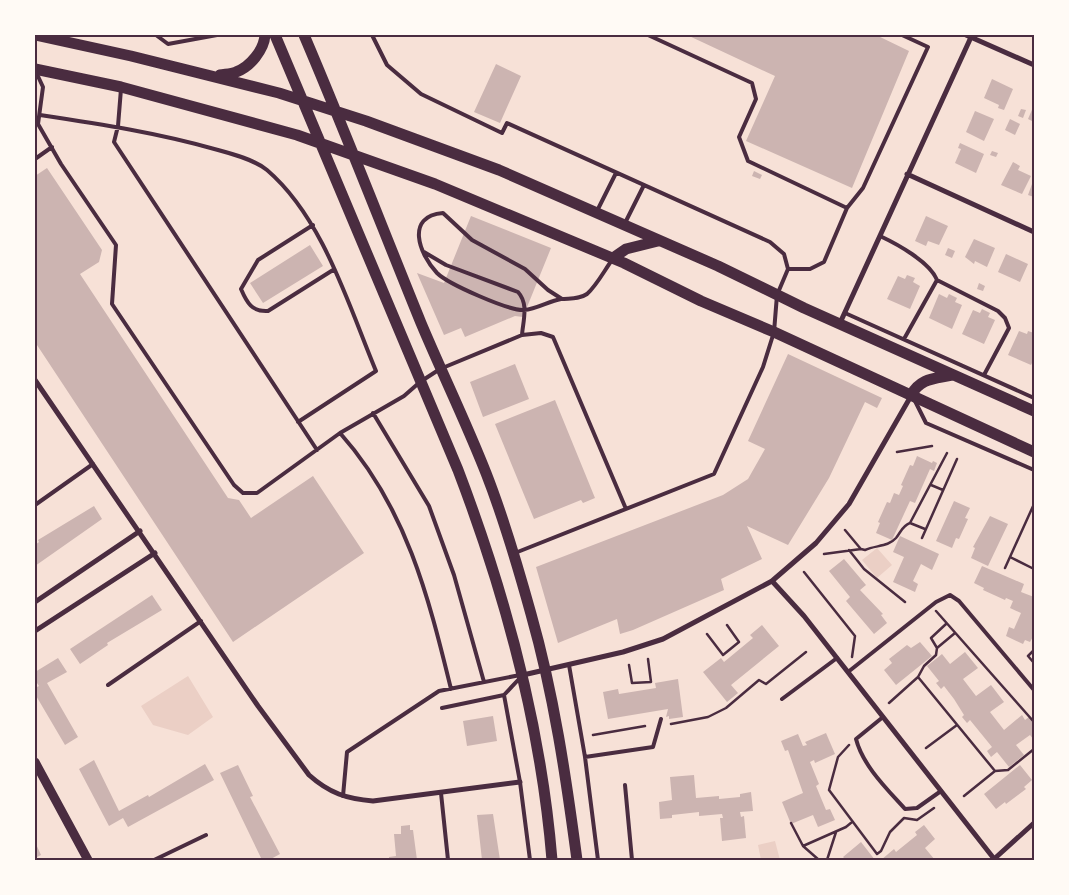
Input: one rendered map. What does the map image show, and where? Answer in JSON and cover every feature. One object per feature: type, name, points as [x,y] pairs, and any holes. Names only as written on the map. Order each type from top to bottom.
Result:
[{"type":"main road","points":[[35,35],[214,76],[304,101],[499,170],[660,240],[777,296],[1034,411]]},
{"type":"main road","points":[[214,76],[236,72],[249,64],[259,53],[265,35]]},
{"type":"main road","points":[[275,35],[304,101],[481,532],[513,633],[540,756],[552,860]]},
{"type":"main road","points":[[304,35],[338,113],[440,369],[486,473],[513,553],[546,670],[565,776],[577,860]]},
{"type":"main road","points":[[35,69],[121,87],[320,143],[435,184],[613,258],[701,301],[774,332],[1034,452]]},
{"type":"main road","points":[[613,258],[626,249],[660,240]]},
{"type":"main road","points":[[911,395],[917,385],[927,380],[952,375]]},
{"type":"street","points":[[839,324],[970,36],[1034,65]]},
{"type":"street","points":[[908,174],[1034,232]]},
{"type":"street","points":[[35,380],[258,706],[309,775],[326,789],[343,796],[373,801],[520,782]]},
{"type":"street","points":[[522,675],[623,652],[663,639],[772,581],[816,543],[849,504],[911,395]]},
{"type":"street","points":[[35,602],[140,531]]},
{"type":"street","points":[[35,630],[155,553]]},
{"type":"street","points":[[772,581],[804,616],[994,860],[1034,823]]},
{"type":"street","points":[[35,762],[38,774],[88,860]]},
{"type":"lane","points":[[156,35],[168,44],[217,35]]},
{"type":"lane","points":[[372,35],[387,65],[421,94],[502,133],[507,123],[770,242],[784,254],[788,269],[777,296],[774,332],[763,367],[714,474],[513,553]]},
{"type":"lane","points":[[648,35],[752,83],[756,99],[739,137],[748,161],[847,208]]},
{"type":"lane","points":[[788,269],[810,269],[824,262],[847,208],[863,188],[928,48],[902,35]]},
{"type":"lane","points":[[35,69],[43,87],[38,124],[116,245],[112,304],[234,485],[244,493],[257,493],[340,433],[404,396],[420,382],[440,369],[522,335],[542,333],[553,337],[626,509]]},
{"type":"lane","points":[[35,87],[43,87]]},
{"type":"lane","points":[[121,87],[118,126],[114,142],[317,450]]},
{"type":"lane","points":[[40,114],[118,126],[182,139],[234,154],[265,168],[284,187],[312,225],[376,371],[298,422]]},
{"type":"lane","points":[[35,159],[52,147]]},
{"type":"lane","points":[[597,212],[616,173]]},
{"type":"lane","points":[[624,225],[644,185]]},
{"type":"lane","points":[[562,299],[548,290],[525,269],[472,240],[443,213],[425,218],[419,228],[419,239],[424,252],[438,274],[450,283],[513,309],[525,310],[562,299],[570,300],[587,294],[613,258]]},
{"type":"lane","points":[[312,225],[258,260],[241,289],[248,304],[258,312],[268,311],[333,270]]},
{"type":"lane","points":[[880,236],[896,244],[933,270],[937,280],[998,312],[1005,318],[1009,328],[984,375]]},
{"type":"lane","points":[[424,252],[446,264],[518,292],[522,296],[525,310],[522,335]]},
{"type":"lane","points":[[904,339],[937,280]]},
{"type":"lane","points":[[845,313],[1034,398]]},
{"type":"lane","points":[[911,395],[926,423],[1034,470]]},
{"type":"lane","points":[[373,413],[429,506],[454,575],[484,682]]},
{"type":"lane","points":[[340,433],[357,452],[393,508],[433,616],[450,689]]},
{"type":"lane","points":[[35,504],[93,464]]},
{"type":"lane","points":[[848,672],[931,606],[950,595],[959,601],[1034,690]]},
{"type":"lane","points":[[108,685],[201,621]]},
{"type":"lane","points":[[782,699],[837,658]]},
{"type":"lane","points":[[569,665],[585,757],[598,860]]},
{"type":"lane","points":[[343,796],[347,752],[439,691],[522,675]]},
{"type":"lane","points":[[442,708],[504,695],[522,675]]},
{"type":"lane","points":[[504,695],[520,782],[530,860]]},
{"type":"lane","points":[[883,717],[856,740],[860,752],[881,781],[905,809],[917,808],[941,791]]},
{"type":"lane","points":[[585,757],[653,746],[661,719]]},
{"type":"lane","points":[[625,785],[632,860]]},
{"type":"lane","points":[[440,792],[448,860]]},
{"type":"lane","points":[[154,860],[206,834]]},
{"type":"path","points":[[897,452],[932,446]]},
{"type":"path","points":[[910,523],[947,453]]},
{"type":"path","points":[[922,538],[957,459]]},
{"type":"path","points":[[930,484],[943,490]]},
{"type":"path","points":[[1005,568],[1034,504]]},
{"type":"path","points":[[824,554],[849,550],[866,550],[875,546],[887,545],[896,538],[904,525],[910,523],[926,529]]},
{"type":"path","points":[[845,530],[860,549]]},
{"type":"path","points":[[849,550],[864,570],[905,602]]},
{"type":"path","points":[[1010,557],[1034,569]]},
{"type":"path","points":[[804,572],[855,636],[852,657]]},
{"type":"path","points":[[931,606],[1034,722]]},
{"type":"path","points":[[889,703],[918,677],[924,666],[936,655],[937,648],[931,638],[946,623]]},
{"type":"path","points":[[708,634],[723,654],[739,642],[727,625]]},
{"type":"path","points":[[937,648],[955,633]]},
{"type":"path","points":[[1034,650],[1028,656],[1034,663]]},
{"type":"path","points":[[671,724],[708,717],[726,708],[759,680],[766,684],[806,652]]},
{"type":"path","points":[[629,665],[632,683],[651,682],[648,659]]},
{"type":"path","points":[[918,677],[995,771]]},
{"type":"path","points":[[926,748],[957,725]]},
{"type":"path","points":[[593,734],[645,726]]},
{"type":"path","points":[[849,740],[849,748],[838,757],[828,790],[877,854],[881,851],[890,832],[904,818],[917,820],[934,808]]},
{"type":"path","points":[[964,796],[995,771],[1008,770],[1034,749]]},
{"type":"path","points":[[803,846],[836,832],[852,822]]},
{"type":"path","points":[[791,823],[803,846],[819,860]]},
{"type":"path","points":[[827,860],[836,832]]},
{"type":"shaded area","points":[[877,548],[892,565],[877,578],[862,560]]},
{"type":"shaded area","points":[[188,676],[213,717],[188,735],[153,725],[141,706]]},
{"type":"shaded area","points":[[775,841],[780,860],[761,860],[758,845]]},
{"type":"building","points":[[687,35],[876,35],[909,51],[852,188],[746,141],[775,76]]},
{"type":"building","points":[[496,64],[521,76],[500,123],[474,112]]},
{"type":"building","points":[[992,79],[1013,89],[1004,110],[998,108],[999,105],[984,98]]},
{"type":"building","points":[[1034,105],[1034,122],[1028,119]]},
{"type":"building","points":[[1021,109],[1026,110],[1023,118],[1018,116]]},
{"type":"building","points":[[975,111],[994,119],[984,141],[966,132]]},
{"type":"building","points":[[1010,119],[1020,124],[1015,135],[1005,130]]},
{"type":"building","points":[[960,143],[984,154],[976,173],[955,163],[961,149],[958,148]]},
{"type":"building","points":[[992,151],[998,153],[996,157],[990,155]]},
{"type":"building","points":[[1013,162],[1020,166],[1018,170],[1031,176],[1022,194],[1001,185]]},
{"type":"building","points":[[47,168],[102,250],[99,262],[80,274],[228,498],[239,500],[251,518],[313,476],[364,553],[233,642],[35,342],[35,176]]},
{"type":"building","points":[[754,171],[762,175],[760,179],[752,176]]},
{"type":"building","points":[[1032,184],[1034,185],[1034,197],[1028,195]]},
{"type":"building","points":[[471,216],[551,248],[523,317],[515,316],[465,337],[461,328],[444,335],[417,273],[444,283]]},
{"type":"building","points":[[926,216],[948,226],[939,245],[928,241],[926,246],[915,241]]},
{"type":"building","points":[[974,239],[995,248],[987,267],[975,261],[974,264],[965,257]]},
{"type":"building","points":[[310,245],[323,266],[263,303],[250,283]]},
{"type":"building","points":[[948,248],[955,251],[952,258],[945,255]]},
{"type":"building","points":[[1006,254],[1028,264],[1020,282],[998,272]]},
{"type":"building","points":[[907,275],[915,278],[913,282],[920,286],[910,309],[887,299],[898,276],[905,279]]},
{"type":"building","points":[[979,283],[985,286],[983,291],[977,289]]},
{"type":"building","points":[[939,294],[947,298],[949,294],[957,298],[955,302],[962,305],[952,329],[929,318]]},
{"type":"building","points":[[982,309],[990,313],[988,317],[995,320],[984,344],[962,334],[973,310],[980,313]]},
{"type":"building","points":[[1019,331],[1027,334],[1028,331],[1034,333],[1034,359],[1031,365],[1008,355]]},
{"type":"building","points":[[788,354],[882,398],[877,408],[865,402],[829,478],[788,545],[747,526],[762,559],[721,579],[724,590],[633,630],[620,634],[617,619],[558,643],[536,567],[723,495],[748,479],[765,449],[748,441]]},
{"type":"building","points":[[515,364],[529,399],[483,417],[470,382]]},
{"type":"building","points":[[555,400],[595,498],[583,503],[581,500],[534,519],[495,424]]},
{"type":"building","points":[[917,456],[932,463],[933,461],[937,463],[934,471],[930,469],[915,503],[910,501],[892,540],[876,533],[880,523],[878,522],[887,502],[890,503],[894,493],[899,495],[903,486],[901,485],[910,465],[913,466]]},
{"type":"building","points":[[954,501],[970,508],[965,518],[968,519],[959,539],[956,538],[952,548],[936,541]]},
{"type":"building","points":[[94,506],[102,519],[35,566],[35,545],[39,542],[38,540]]},
{"type":"building","points":[[990,516],[1008,524],[988,566],[971,558],[975,548],[973,547]]},
{"type":"building","points":[[900,536],[939,554],[932,570],[921,564],[913,581],[918,584],[915,592],[893,582],[904,557],[893,552]]},
{"type":"building","points":[[844,559],[866,585],[860,590],[883,614],[881,615],[887,623],[874,634],[846,601],[850,597],[829,571]]},
{"type":"building","points":[[982,566],[1024,584],[1021,592],[1034,597],[1034,635],[1030,642],[1025,640],[1023,644],[1006,636],[1009,627],[1014,629],[1021,613],[1010,608],[1013,601],[1006,598],[1005,600],[983,590],[984,588],[974,583]]},
{"type":"building","points":[[152,595],[162,610],[107,643],[108,645],[80,664],[70,649]]},
{"type":"building","points":[[762,625],[779,646],[731,685],[738,693],[727,702],[703,672],[721,658],[724,662],[753,638],[750,635]]},
{"type":"building","points":[[920,642],[932,656],[896,685],[884,670],[892,663],[889,659],[907,645],[911,648]]},
{"type":"building","points":[[965,652],[978,668],[963,679],[976,696],[991,685],[1004,702],[990,712],[1004,730],[1022,715],[1025,720],[1029,717],[1034,723],[1034,740],[1030,735],[1016,745],[1024,755],[1009,767],[997,752],[991,757],[987,751],[992,747],[970,720],[967,723],[962,717],[964,715],[954,699],[944,686],[941,689],[936,683],[939,681],[927,666],[942,654],[950,664]]},
{"type":"building","points":[[58,658],[67,672],[47,683],[78,737],[65,745],[35,694],[35,688],[39,686],[35,680],[35,672]]},
{"type":"building","points":[[678,679],[683,717],[669,719],[669,716],[666,717],[668,709],[608,719],[603,692],[618,689],[619,694],[656,688],[655,683]]},
{"type":"building","points":[[493,716],[497,741],[467,746],[463,721]]},
{"type":"building","points":[[826,733],[835,754],[815,763],[814,760],[810,762],[819,784],[816,786],[826,810],[830,809],[835,820],[818,827],[813,815],[791,824],[782,802],[803,793],[788,750],[785,751],[781,741],[798,734],[803,746],[807,745],[805,742]]},
{"type":"building","points":[[94,760],[119,811],[148,795],[149,797],[205,764],[214,780],[128,827],[123,818],[109,826],[79,769]]},
{"type":"building","points":[[238,765],[253,796],[250,797],[280,854],[269,860],[262,860],[220,773]]},
{"type":"building","points":[[1020,765],[1032,780],[1024,787],[1026,789],[996,809],[984,794]]},
{"type":"building","points":[[694,775],[696,798],[719,796],[719,799],[740,797],[740,794],[751,792],[753,811],[740,812],[741,817],[744,816],[746,838],[722,841],[720,818],[723,818],[722,814],[699,816],[699,812],[672,815],[672,818],[660,819],[659,802],[672,800],[670,777]]},
{"type":"building","points":[[493,814],[500,860],[482,860],[477,815]]},
{"type":"building","points":[[410,825],[410,830],[413,830],[417,860],[389,860],[389,857],[396,856],[394,834],[401,834],[401,826]]},
{"type":"building","points":[[924,825],[935,839],[925,848],[935,860],[881,860],[894,849],[896,852],[917,835],[915,832]]},
{"type":"building","points":[[35,842],[41,855],[35,858]]},
{"type":"building","points":[[861,842],[875,860],[846,860],[843,857]]}]
